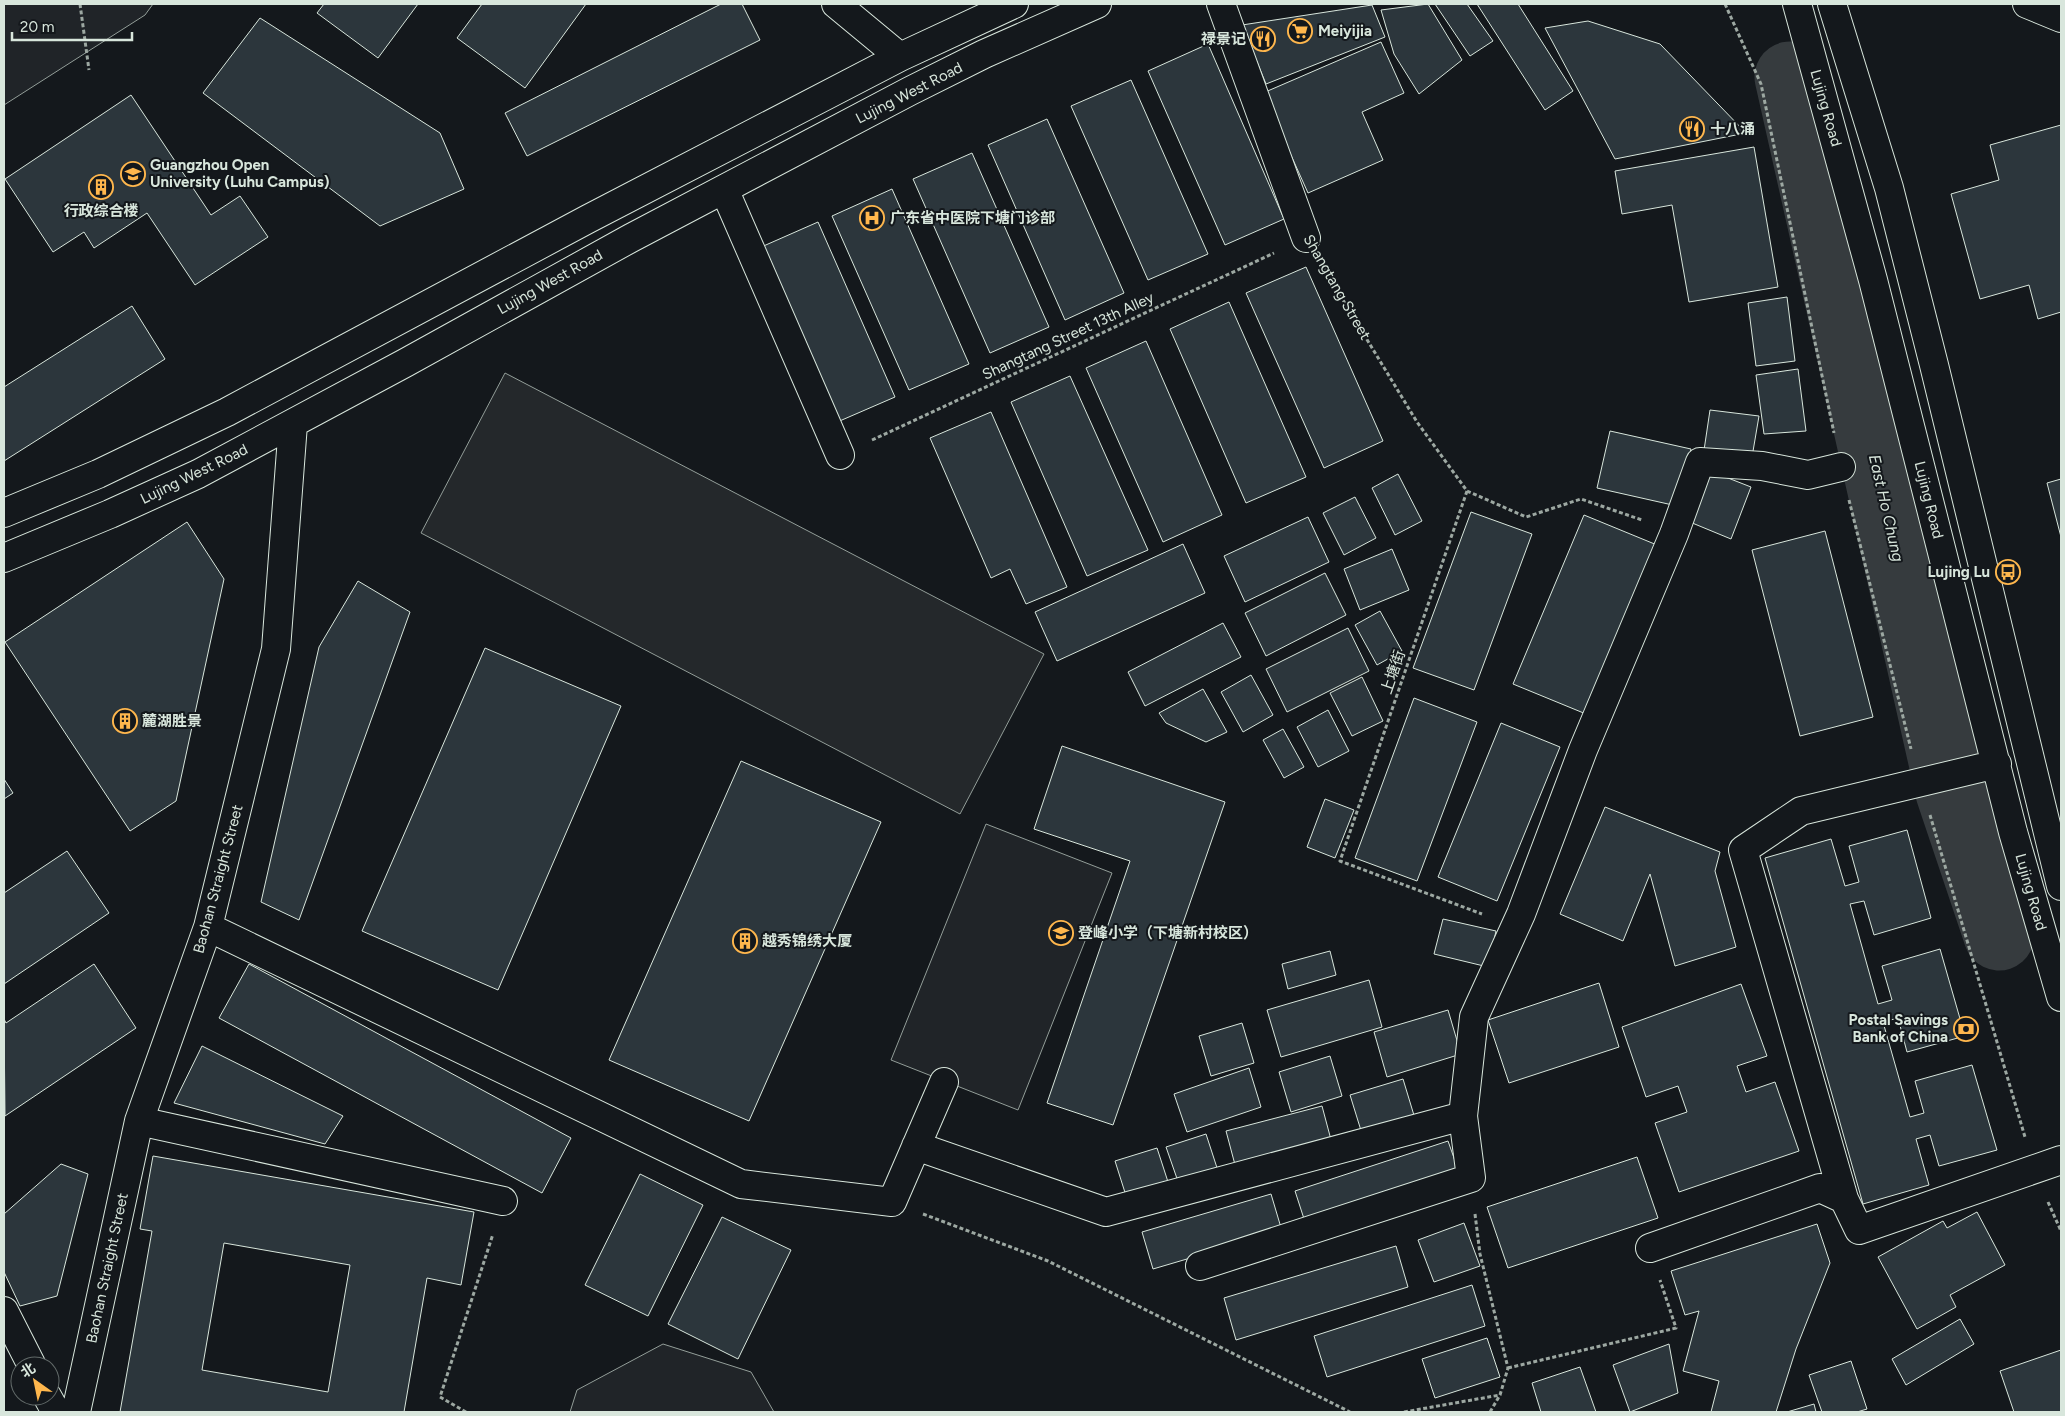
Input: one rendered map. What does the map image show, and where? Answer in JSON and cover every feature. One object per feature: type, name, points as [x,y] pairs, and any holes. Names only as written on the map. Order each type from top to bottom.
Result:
[{"type":"street","points":[[836,4],[900,57]]},
{"type":"street","points":[[4,513],[98,474],[227,412],[579,224],[900,57],[1014,4]]},
{"type":"street","name":"Lujing West Road","points":[[4,558],[110,514],[198,474],[724,189],[975,58],[1097,4]]},
{"type":"street","name":"Shangtang Street","points":[[1221,4],[1306,238]]},
{"type":"street","name":"Lujing Road","points":[[1797,4],[1873,280],[2013,832],[2061,996]]},
{"type":"street","name":"Lujing Road","points":[[1832,4],[1889,188],[2054,823],[2061,886]]},
{"type":"street","points":[[2027,4],[2061,18]]},
{"type":"street","points":[[724,189],[840,455]]},
{"type":"street","name":"Baohan Straight Street","points":[[76,1412],[139,1121],[208,928],[276,649],[293,424]]},
{"type":"street","points":[[1200,1266],[1471,1178],[1463,1116],[1474,1017],[1515,926],[1583,750],[1674,534],[1700,462],[1762,466],[1808,475],[1841,467]]},
{"type":"street","points":[[1997,764],[1801,811],[1743,850],[1844,1199],[1859,1230],[2061,1160]]},
{"type":"street","points":[[2013,832],[2054,823]]},
{"type":"street","points":[[208,928],[741,1184],[892,1202],[944,1082]]},
{"type":"street","points":[[916,1146],[1106,1212],[1463,1116]]},
{"type":"street","points":[[139,1121],[503,1201]]},
{"type":"street","points":[[1650,1248],[1820,1188],[1844,1199]]},
{"type":"street","points":[[4,1311],[27,1356]]},
{"type":"path","points":[[80,4],[89,70]]},
{"type":"path","points":[[1725,4],[1762,84],[1841,467],[1920,782],[2034,1170],[2061,1231]]},
{"type":"path","name":"Shangtang Street 13th Alley","points":[[840,455],[1306,238]]},
{"type":"path","name":"Shangtang Street","points":[[1306,238],[1417,422],[1467,491]]},
{"type":"path","points":[[1467,491],[1526,517],[1581,499],[1633,516],[1674,534]]},
{"type":"path","name":"上塘街","points":[[1467,491],[1340,861],[1515,926]]},
{"type":"path","points":[[1471,1178],[1480,1254],[1508,1368],[1500,1395],[1490,1412]]},
{"type":"path","points":[[466,1412],[440,1397],[503,1201]]},
{"type":"path","points":[[892,1202],[1048,1261],[1350,1412]]},
{"type":"path","points":[[1508,1368],[1676,1328],[1650,1248]]},
{"type":"path","points":[[1404,1412],[1500,1395]]},
{"type":"shaded area","points":[[4,4],[153,4],[145,15],[4,105]]},
{"type":"shaded area","points":[[505,373],[1044,654],[960,814],[421,533]]},
{"type":"shaded area","points":[[986,824],[1112,873],[1018,1110],[891,1060]]},
{"type":"shaded area","points":[[663,1344],[751,1372],[774,1412],[570,1412],[577,1390]]},
{"type":"building","points":[[324,4],[418,4],[378,58],[317,13]]},
{"type":"building","points":[[482,4],[586,4],[525,88],[457,38]]},
{"type":"building","points":[[721,4],[742,4],[760,40],[527,156],[505,113]]},
{"type":"building","points":[[1428,4],[1462,60],[1419,94],[1394,54],[1381,10]]},
{"type":"building","points":[[1435,4],[1467,4],[1493,41],[1470,56]]},
{"type":"building","points":[[1477,4],[1518,4],[1573,91],[1545,110]]},
{"type":"building","points":[[1372,5],[1385,37],[1266,84],[1242,25]]},
{"type":"building","points":[[260,18],[440,133],[464,189],[380,226],[203,93]]},
{"type":"building","points":[[1588,21],[1660,44],[1746,133],[1615,159],[1545,28]]},
{"type":"building","points":[[1381,42],[1404,93],[1362,112],[1383,160],[1308,193],[1263,93]]},
{"type":"building","points":[[1208,44],[1284,219],[1225,245],[1148,71]]},
{"type":"building","points":[[1131,80],[1208,254],[1148,280],[1071,106]]},
{"type":"building","name":"行政综合楼","points":[[131,95],[211,215],[240,196],[268,237],[195,285],[147,213],[94,248],[84,232],[53,252],[5,179]]},
{"type":"building","points":[[1047,119],[1124,293],[1065,320],[988,145]]},
{"type":"building","points":[[2061,125],[2061,312],[2038,319],[2029,285],[1980,299],[1951,194],[1999,180],[1990,145]]},
{"type":"building","points":[[1754,147],[1778,287],[1689,302],[1672,205],[1622,214],[1615,171]]},
{"type":"building","points":[[972,153],[1049,327],[990,353],[913,179]]},
{"type":"building","points":[[892,189],[969,364],[909,390],[832,216]]},
{"type":"building","points":[[818,222],[895,397],[835,423],[759,248]]},
{"type":"building","points":[[1306,267],[1383,441],[1324,468],[1246,293]]},
{"type":"building","points":[[1787,297],[1795,361],[1756,366],[1748,303]]},
{"type":"building","points":[[1229,302],[1306,477],[1246,503],[1170,329]]},
{"type":"building","points":[[132,306],[165,359],[4,461],[4,387]]},
{"type":"building","points":[[1146,341],[1222,515],[1163,542],[1086,368]]},
{"type":"building","points":[[1798,369],[1806,431],[1764,434],[1756,375]]},
{"type":"building","points":[[1070,376],[1148,550],[1087,576],[1011,402]]},
{"type":"building","points":[[1710,410],[1759,416],[1751,463],[1703,457]]},
{"type":"building","points":[[991,412],[1067,587],[1026,604],[1010,569],[991,578],[930,438]]},
{"type":"building","points":[[1610,431],[1691,449],[1677,506],[1597,488]]},
{"type":"building","points":[[1705,469],[1751,487],[1731,539],[1685,520]]},
{"type":"building","points":[[1398,474],[1422,521],[1395,535],[1372,488]]},
{"type":"building","points":[[2061,479],[2061,537],[2047,483]]},
{"type":"building","points":[[1355,497],[1376,538],[1344,555],[1323,513]]},
{"type":"building","points":[[1471,512],[1532,534],[1474,690],[1413,668]]},
{"type":"building","points":[[1584,515],[1657,545],[1586,714],[1513,684]]},
{"type":"building","points":[[1308,517],[1329,562],[1245,602],[1224,556]]},
{"type":"building","name":"麓湖胜景","points":[[187,522],[224,579],[176,801],[130,831],[5,642]]},
{"type":"building","points":[[1825,531],[1873,717],[1800,736],[1752,550]]},
{"type":"building","points":[[1183,544],[1205,593],[1057,661],[1035,612]]},
{"type":"building","points":[[1392,549],[1409,590],[1360,610],[1344,569]]},
{"type":"building","points":[[1325,573],[1346,615],[1266,656],[1245,613]]},
{"type":"building","points":[[358,581],[410,612],[299,920],[261,902],[319,647]]},
{"type":"building","points":[[1380,611],[1402,651],[1377,665],[1355,625]]},
{"type":"building","points":[[1223,623],[1241,657],[1145,706],[1128,672]]},
{"type":"building","points":[[1348,628],[1369,671],[1287,712],[1266,669]]},
{"type":"building","points":[[485,648],[621,706],[498,990],[362,931]]},
{"type":"building","points":[[1251,675],[1273,715],[1243,732],[1221,692]]},
{"type":"building","points":[[1362,677],[1383,721],[1352,736],[1330,693]]},
{"type":"building","points":[[1203,689],[1227,732],[1206,742],[1166,723],[1159,713]]},
{"type":"building","points":[[1414,698],[1477,722],[1417,881],[1355,858]]},
{"type":"building","points":[[1328,710],[1349,751],[1318,767],[1297,727]]},
{"type":"building","points":[[1501,723],[1560,747],[1497,901],[1438,877]]},
{"type":"building","points":[[1283,729],[1304,767],[1284,778],[1263,740]]},
{"type":"building","points":[[1062,746],[1225,802],[1113,1125],[1047,1103],[1130,861],[1034,829]]},
{"type":"building","name":"越秀锦绣大厦","points":[[741,761],[881,822],[749,1121],[609,1060]]},
{"type":"building","points":[[4,779],[13,793],[4,799]]},
{"type":"building","points":[[1325,799],[1354,810],[1335,858],[1307,847]]},
{"type":"building","points":[[1605,807],[1720,852],[1715,871],[1736,947],[1675,966],[1650,874],[1623,941],[1560,914]]},
{"type":"building","points":[[1907,830],[1931,918],[1874,935],[1864,901],[1850,904],[1878,1004],[1892,1000],[1882,966],[1940,949],[1965,1036],[1907,1052],[1898,1018],[1883,1022],[1910,1117],[1924,1113],[1915,1081],[1972,1065],[1997,1150],[1939,1166],[1930,1135],[1916,1139],[1929,1185],[1863,1204],[1765,858],[1831,839],[1845,886],[1859,882],[1849,846]]},
{"type":"building","points":[[67,851],[109,913],[4,984],[4,893]]},
{"type":"building","points":[[1443,919],[1496,931],[1488,967],[1434,954]]},
{"type":"building","points":[[1330,951],[1336,975],[1288,989],[1282,964]]},
{"type":"building","points":[[94,964],[136,1028],[5,1116],[4,1019],[6,1023]]},
{"type":"building","points":[[249,964],[571,1138],[542,1193],[219,1018]]},
{"type":"building","points":[[1369,980],[1382,1027],[1281,1057],[1267,1010]]},
{"type":"building","points":[[1599,983],[1619,1047],[1509,1083],[1488,1020]]},
{"type":"building","points":[[1741,984],[1767,1056],[1737,1066],[1746,1092],[1775,1082],[1799,1151],[1679,1192],[1655,1123],[1687,1112],[1678,1086],[1646,1097],[1622,1027]]},
{"type":"building","points":[[1448,1010],[1461,1054],[1387,1077],[1374,1032]]},
{"type":"building","points":[[1242,1023],[1254,1063],[1211,1076],[1199,1036]]},
{"type":"building","points":[[202,1046],[343,1116],[325,1144],[174,1103]]},
{"type":"building","points":[[1330,1056],[1342,1096],[1291,1112],[1279,1072]]},
{"type":"building","points":[[1249,1068],[1261,1107],[1187,1132],[1174,1094]]},
{"type":"building","points":[[1403,1079],[1416,1122],[1363,1137],[1350,1095]]},
{"type":"building","points":[[1322,1106],[1334,1151],[1238,1176],[1226,1131]]},
{"type":"building","points":[[1206,1134],[1220,1177],[1181,1190],[1166,1147]]},
{"type":"building","points":[[1448,1141],[1460,1175],[1306,1225],[1295,1191]]},
{"type":"building","points":[[1157,1148],[1170,1188],[1128,1202],[1115,1161]]},
{"type":"building","points":[[153,1156],[474,1212],[461,1285],[427,1278],[404,1412],[120,1412],[152,1231],[140,1229]],"holes":[[[224,1243],[350,1265],[328,1392],[202,1370]]]},
{"type":"building","points":[[1637,1157],[1658,1218],[1508,1268],[1487,1207]]},
{"type":"building","points":[[61,1164],[88,1174],[57,1296],[20,1306],[4,1272],[4,1214]]},
{"type":"building","points":[[640,1174],[703,1205],[648,1316],[585,1285]]},
{"type":"building","points":[[1271,1194],[1282,1231],[1153,1269],[1142,1232]]},
{"type":"building","points":[[1977,1212],[2005,1265],[1950,1295],[1956,1307],[1917,1329],[1878,1257],[1943,1221],[1947,1228]]},
{"type":"building","points":[[722,1217],[791,1250],[738,1359],[668,1324]]},
{"type":"building","points":[[1464,1223],[1480,1266],[1434,1282],[1418,1240]]},
{"type":"building","points":[[1817,1224],[1830,1263],[1796,1349],[1776,1412],[1711,1412],[1719,1381],[1683,1371],[1699,1311],[1685,1315],[1671,1271]]},
{"type":"building","points":[[1396,1246],[1408,1287],[1236,1340],[1224,1298]]},
{"type":"building","points":[[1472,1285],[1485,1326],[1327,1377],[1314,1336]]},
{"type":"building","points":[[1960,1319],[1974,1344],[1906,1385],[1892,1359]]},
{"type":"building","points":[[1487,1338],[1500,1377],[1435,1398],[1422,1359]]},
{"type":"building","points":[[1669,1344],[1678,1393],[1630,1412],[1613,1365]]},
{"type":"building","points":[[2061,1350],[2061,1412],[2014,1412],[2000,1371]]},
{"type":"building","points":[[1851,1361],[1867,1409],[1857,1412],[1822,1412],[1809,1375]]},
{"type":"building","points":[[1580,1367],[1596,1412],[1541,1412],[1532,1383]]},
{"type":"building","points":[[1814,1404],[1816,1412],[1787,1412]]},
{"type":"waterway","name":"East Ho Chung","points":[[1790,77],[1951,792],[1999,935]]},
{"type":"place","name":"Meiyijia","points":[[1300,31]]},
{"type":"place","name":"禄景记","points":[[1263,39]]},
{"type":"place","name":"十八涌","points":[[1692,129]]},
{"type":"place","name":"Guangzhou Open University (Luhu Campus)","points":[[133,174]]},
{"type":"place","name":"行政综合楼","points":[[101,187]]},
{"type":"place","name":"广东省中医院下塘门诊部","points":[[872,218]]},
{"type":"place","name":"Lujing Lu","points":[[2008,572]]},
{"type":"place","name":"麓湖胜景","points":[[125,721]]},
{"type":"place","name":"登峰小学（下塘新村校区）","points":[[1061,933]]},
{"type":"place","name":"越秀锦绣大厦","points":[[745,941]]},
{"type":"place","name":"Postal Savings Bank of China","points":[[1966,1029]]}]
